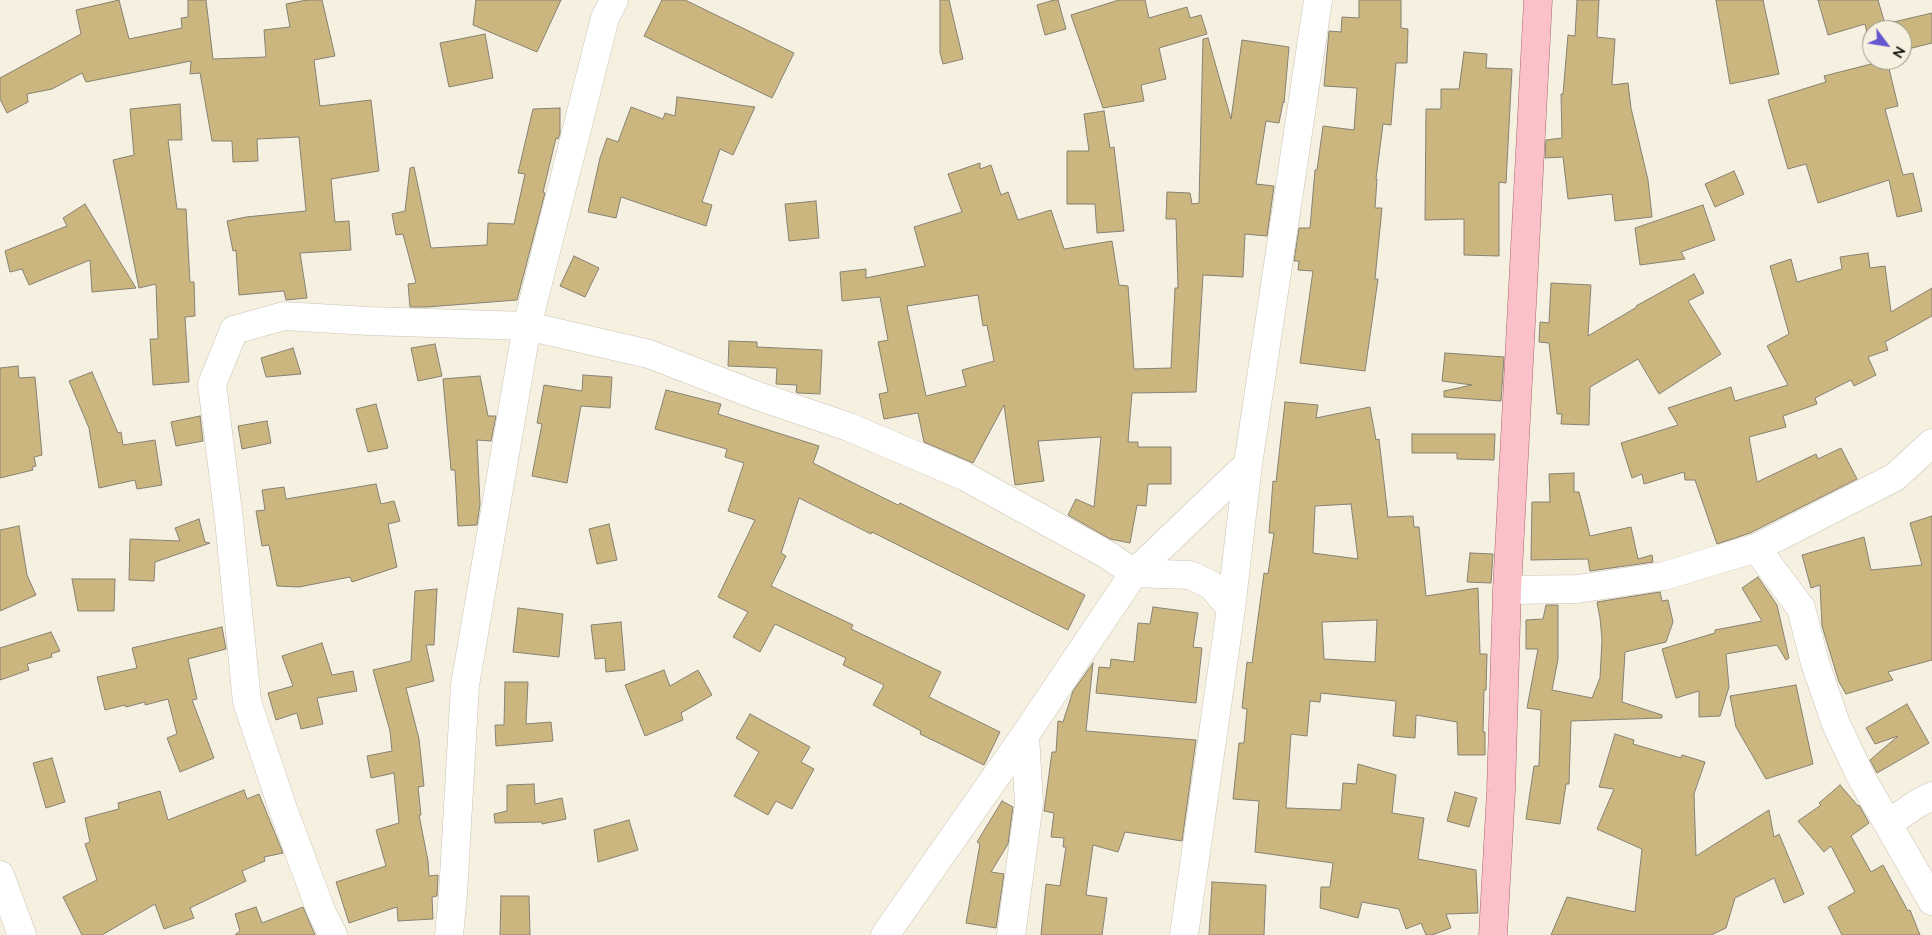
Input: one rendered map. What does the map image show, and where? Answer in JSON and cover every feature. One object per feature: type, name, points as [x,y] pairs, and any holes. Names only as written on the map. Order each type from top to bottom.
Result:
[{"type":"main road","points":[[1493,935],[1501,791],[1507,590],[1538,0]]},
{"type":"street","points":[[448,935],[453,894],[465,685],[527,326],[605,18],[614,0]]},
{"type":"street","points":[[1184,935],[1231,608],[1248,464],[1318,0]]},
{"type":"street","points":[[333,935],[321,911],[283,809],[247,702],[229,520],[212,384],[234,330],[284,316],[368,321],[527,326],[649,354],[758,396],[848,427],[964,476],[1106,554],[1134,573],[1190,575],[1211,586],[1231,608]]},
{"type":"street","points":[[1507,590],[1577,589],[1664,576],[1756,548],[1895,476],[1932,443]]},
{"type":"street","points":[[885,935],[1025,735],[1134,573],[1248,464]]},
{"type":"street","points":[[1756,548],[1801,608],[1815,663],[1836,724],[1861,777],[1889,822],[1932,901]]},
{"type":"street","points":[[1011,935],[1029,803],[1025,735]]},
{"type":"street","points":[[1889,822],[1932,796]]},
{"type":"street","points":[[0,875],[22,935]]},
{"type":"building","points":[[119,0],[129,39],[182,28],[181,18],[188,17],[188,0],[206,0],[213,59],[266,57],[264,30],[290,27],[286,4],[307,0],[322,0],[335,56],[314,60],[320,106],[371,100],[379,171],[331,179],[335,222],[349,221],[351,250],[300,253],[307,298],[286,300],[284,291],[239,295],[236,250],[233,251],[227,221],[246,217],[306,211],[299,137],[257,139],[258,161],[233,162],[232,141],[212,141],[200,73],[190,74],[191,61],[86,82],[82,73],[52,89],[27,94],[28,102],[7,113],[0,99],[0,78],[81,34],[76,10]]},
{"type":"building","points":[[476,0],[561,0],[537,52],[473,25]]},
{"type":"building","points":[[662,0],[685,0],[794,53],[772,98],[644,36]]},
{"type":"building","points":[[940,0],[949,0],[963,59],[943,64],[940,53]]},
{"type":"building","points":[[1058,0],[1066,29],[1045,35],[1037,5]]},
{"type":"building","points":[[1119,0],[1145,0],[1149,18],[1187,7],[1190,18],[1201,15],[1207,34],[1159,48],[1166,79],[1141,85],[1144,101],[1103,108],[1071,15]]},
{"type":"building","points":[[1359,0],[1401,0],[1401,28],[1408,29],[1407,63],[1396,63],[1391,125],[1383,124],[1376,179],[1375,208],[1382,208],[1375,279],[1378,279],[1365,371],[1300,363],[1313,271],[1298,270],[1299,261],[1294,261],[1299,228],[1310,228],[1315,170],[1317,170],[1323,126],[1354,130],[1357,88],[1324,86],[1329,31],[1341,32],[1342,17],[1359,18]]},
{"type":"building","points":[[1577,0],[1599,0],[1597,37],[1615,39],[1612,85],[1628,83],[1631,108],[1648,180],[1652,217],[1615,221],[1612,194],[1568,199],[1563,157],[1545,158],[1546,140],[1562,138],[1561,94],[1563,94],[1568,35],[1575,36]]},
{"type":"building","points":[[1716,0],[1763,0],[1779,74],[1730,84]]},
{"type":"building","points":[[1818,0],[1878,0],[1884,20],[1862,20],[1862,25],[1828,35]]},
{"type":"building","points":[[1932,13],[1932,43],[1912,48],[1912,20],[1902,20]]},
{"type":"building","points":[[485,34],[493,78],[449,87],[440,43]]},
{"type":"building","points":[[1208,38],[1231,119],[1242,40],[1289,47],[1284,103],[1279,123],[1266,121],[1256,184],[1274,186],[1267,236],[1245,234],[1243,277],[1203,275],[1196,392],[1132,393],[1128,442],[1138,442],[1138,447],[1171,447],[1171,484],[1148,484],[1146,506],[1137,505],[1130,543],[1110,539],[1068,515],[1076,499],[1094,507],[1101,437],[1038,441],[1044,481],[1015,485],[1004,405],[973,463],[924,442],[918,413],[884,419],[879,394],[888,392],[878,342],[888,340],[880,297],[842,301],[840,272],[866,269],[866,278],[925,266],[914,227],[962,212],[948,174],[980,163],[980,169],[991,165],[1001,195],[1008,192],[1018,220],[1051,210],[1064,249],[1112,241],[1119,285],[1128,286],[1134,369],[1171,368],[1175,288],[1178,288],[1176,219],[1166,219],[1167,192],[1190,193],[1192,204],[1199,203],[1203,39]],"holes":[[[978,295],[983,326],[987,325],[994,361],[962,370],[966,386],[926,396],[907,306]]]},
{"type":"building","points":[[1464,52],[1487,54],[1486,68],[1512,69],[1506,183],[1499,182],[1499,256],[1464,255],[1464,219],[1425,220],[1426,109],[1441,109],[1441,89],[1459,89]]},
{"type":"building","points":[[1862,66],[1862,70],[1889,70],[1898,106],[1885,109],[1903,175],[1913,173],[1922,211],[1897,217],[1889,180],[1818,203],[1806,164],[1788,169],[1768,100],[1826,82],[1824,76]]},
{"type":"building","points":[[677,97],[755,107],[733,155],[720,149],[702,202],[712,205],[706,226],[621,197],[616,218],[588,212],[600,158],[607,138],[618,142],[631,107],[663,119],[665,113],[675,116]]},
{"type":"building","points":[[180,104],[182,140],[168,140],[177,209],[186,209],[190,282],[194,282],[195,316],[185,317],[189,382],[153,385],[150,339],[158,339],[156,284],[139,288],[113,160],[134,155],[130,109]]},
{"type":"building","points":[[560,108],[560,134],[558,139],[556,138],[543,192],[545,193],[517,300],[410,307],[408,284],[416,283],[403,234],[396,235],[392,214],[405,211],[410,168],[414,167],[431,248],[487,245],[488,223],[514,224],[525,174],[518,173],[533,109]]},
{"type":"building","points":[[1104,111],[1110,148],[1114,147],[1124,231],[1097,233],[1095,204],[1067,204],[1067,151],[1089,151],[1084,114]]},
{"type":"building","points":[[1734,171],[1744,194],[1715,207],[1705,184]]},
{"type":"building","points":[[816,201],[819,238],[789,241],[785,204]]},
{"type":"building","points":[[85,204],[136,288],[92,292],[90,260],[29,285],[22,269],[10,272],[5,251],[67,226],[63,218]]},
{"type":"building","points":[[1703,205],[1715,240],[1681,252],[1685,259],[1640,265],[1635,228]]},
{"type":"building","points":[[1868,253],[1870,268],[1885,266],[1891,312],[1932,288],[1932,316],[1885,342],[1888,350],[1868,357],[1876,375],[1854,386],[1851,380],[1815,398],[1817,404],[1783,416],[1786,427],[1749,437],[1757,482],[1816,454],[1818,459],[1841,448],[1857,479],[1750,533],[1717,544],[1695,480],[1685,480],[1684,472],[1644,484],[1642,474],[1632,478],[1621,443],[1678,425],[1668,408],[1731,387],[1735,401],[1788,385],[1767,346],[1789,334],[1770,266],[1791,259],[1797,282],[1842,269],[1840,257]]},
{"type":"building","points":[[574,256],[599,268],[585,297],[560,286]]},
{"type":"building","points":[[1694,274],[1704,293],[1688,301],[1721,354],[1659,394],[1638,359],[1590,387],[1589,425],[1561,424],[1562,414],[1557,414],[1549,343],[1539,342],[1540,322],[1549,323],[1551,283],[1591,285],[1588,336],[1636,306]]},
{"type":"building","points":[[729,341],[757,342],[757,347],[822,350],[820,394],[796,392],[797,385],[776,384],[777,368],[728,366]]},
{"type":"building","points":[[435,344],[442,376],[418,381],[411,348]]},
{"type":"building","points":[[293,348],[301,374],[266,377],[261,358]]},
{"type":"building","points":[[1445,353],[1504,357],[1501,401],[1444,397],[1444,391],[1472,385],[1442,381]]},
{"type":"building","points":[[18,366],[19,378],[35,377],[42,455],[34,457],[36,466],[32,467],[33,470],[0,478],[0,368]]},
{"type":"building","points":[[92,372],[118,433],[121,432],[123,445],[155,440],[162,485],[137,489],[135,480],[99,488],[89,428],[69,381]]},
{"type":"building","points":[[583,375],[612,377],[610,408],[581,406],[567,483],[532,476],[542,424],[537,423],[544,385],[582,391]]},
{"type":"building","points":[[480,376],[488,416],[496,416],[491,441],[477,440],[480,504],[477,525],[458,526],[455,470],[451,470],[443,379]]},
{"type":"building","points":[[666,390],[721,404],[718,414],[819,446],[813,463],[898,505],[900,503],[1085,595],[1068,630],[872,532],[871,534],[799,498],[781,553],[786,556],[771,586],[853,625],[851,629],[941,672],[929,697],[1000,732],[984,765],[920,734],[921,731],[873,705],[884,685],[843,665],[846,658],[775,624],[760,652],[733,637],[748,612],[718,597],[755,520],[728,511],[744,463],[725,457],[727,449],[655,429]]},
{"type":"building","points":[[1285,402],[1318,405],[1316,418],[1370,407],[1376,440],[1379,439],[1388,517],[1413,516],[1414,527],[1419,527],[1426,596],[1478,588],[1480,654],[1487,654],[1483,732],[1485,732],[1485,755],[1458,755],[1457,722],[1416,715],[1415,738],[1393,736],[1396,701],[1321,693],[1320,702],[1310,701],[1307,736],[1291,734],[1286,808],[1341,810],[1343,783],[1356,784],[1358,764],[1396,775],[1392,813],[1424,818],[1418,859],[1476,870],[1478,913],[1446,914],[1451,928],[1432,935],[1426,935],[1421,923],[1406,929],[1399,909],[1362,902],[1358,918],[1320,908],[1321,887],[1330,887],[1333,863],[1255,852],[1259,801],[1233,799],[1239,743],[1244,743],[1247,709],[1242,708],[1247,662],[1252,663],[1264,573],[1268,574],[1274,533],[1269,533],[1273,481],[1276,482]],"holes":[[[1351,504],[1358,559],[1313,553],[1315,506]],[[1377,620],[1375,662],[1324,659],[1322,622]]]},
{"type":"building","points":[[376,404],[388,448],[368,452],[356,409]]},
{"type":"building","points":[[200,416],[203,441],[176,446],[171,422]]},
{"type":"building","points":[[267,421],[271,443],[242,449],[238,426]]},
{"type":"building","points":[[1412,434],[1495,434],[1494,460],[1457,459],[1457,453],[1412,453]]},
{"type":"building","points":[[1574,473],[1574,492],[1579,492],[1590,536],[1631,527],[1638,559],[1652,555],[1653,562],[1590,571],[1588,559],[1531,560],[1532,502],[1550,502],[1549,474]]},
{"type":"building","points":[[376,484],[381,504],[394,501],[400,521],[388,524],[397,567],[352,582],[350,577],[299,587],[277,586],[269,545],[262,546],[256,511],[265,510],[262,490],[284,487],[286,499]]},
{"type":"building","points":[[1932,516],[1932,660],[1888,672],[1893,680],[1846,694],[1839,682],[1822,626],[1820,585],[1811,588],[1802,555],[1864,537],[1871,570],[1922,565],[1910,523]]},
{"type":"building","points":[[199,519],[205,542],[210,543],[155,562],[154,581],[129,580],[130,539],[180,541],[175,528]]},
{"type":"building","points":[[609,524],[617,560],[597,564],[589,529]]},
{"type":"building","points":[[19,526],[27,575],[36,595],[0,611],[0,530]]},
{"type":"building","points":[[1470,553],[1493,554],[1491,583],[1467,582]]},
{"type":"building","points":[[1758,577],[1777,605],[1789,658],[1786,660],[1777,645],[1726,654],[1729,687],[1720,716],[1699,717],[1699,691],[1676,698],[1662,649],[1715,633],[1715,630],[1762,621],[1742,588]]},
{"type":"building","points":[[72,579],[115,579],[114,611],[78,611]]},
{"type":"building","points":[[437,589],[434,645],[426,645],[434,681],[406,688],[419,739],[424,786],[418,787],[421,815],[419,815],[429,876],[438,875],[437,896],[432,897],[433,919],[398,921],[397,907],[349,923],[336,882],[386,866],[376,830],[399,823],[394,773],[371,778],[367,756],[392,751],[390,731],[373,670],[411,661],[415,591]]},
{"type":"building","points":[[1660,592],[1662,601],[1668,600],[1673,622],[1666,642],[1625,652],[1622,702],[1662,715],[1662,718],[1571,721],[1569,784],[1566,784],[1560,824],[1526,819],[1534,766],[1539,766],[1541,710],[1527,708],[1538,649],[1526,649],[1526,620],[1543,619],[1546,605],[1558,605],[1558,659],[1552,690],[1592,698],[1600,678],[1602,640],[1597,602]]},
{"type":"building","points":[[1153,607],[1198,613],[1193,647],[1202,648],[1196,703],[1096,693],[1099,667],[1110,668],[1111,659],[1134,662],[1138,623],[1150,624]]},
{"type":"building","points":[[518,608],[563,614],[559,657],[513,652]]},
{"type":"building","points":[[621,622],[625,670],[606,672],[605,658],[595,659],[591,625]]},
{"type":"building","points":[[222,627],[226,649],[188,659],[197,699],[192,700],[214,758],[180,772],[167,738],[177,734],[168,699],[145,705],[145,702],[105,710],[97,677],[137,668],[132,648]]},
{"type":"building","points":[[51,632],[60,651],[51,654],[52,657],[27,664],[29,670],[0,680],[0,648]]},
{"type":"building","points":[[322,643],[332,675],[353,671],[357,691],[317,698],[323,724],[301,729],[297,713],[276,720],[268,693],[293,686],[282,656]]},
{"type":"building","points":[[1093,663],[1086,731],[1196,740],[1182,841],[1125,832],[1118,852],[1093,845],[1086,895],[1107,898],[1102,935],[1041,935],[1046,884],[1060,886],[1066,847],[1063,847],[1064,838],[1051,837],[1054,813],[1044,811],[1052,752],[1056,752],[1058,721],[1063,722],[1073,691]]},
{"type":"building","points":[[664,670],[670,686],[698,670],[712,695],[681,713],[683,720],[645,736],[625,685]]},
{"type":"building","points":[[505,682],[528,682],[526,724],[551,722],[553,741],[496,746],[495,725],[504,725]]},
{"type":"building","points":[[1796,685],[1813,764],[1766,779],[1736,727],[1730,696]]},
{"type":"building","points":[[1907,704],[1929,743],[1877,773],[1870,760],[1898,736],[1875,744],[1866,728]]},
{"type":"building","points":[[750,714],[810,747],[801,762],[814,769],[792,809],[776,801],[768,815],[734,796],[759,752],[736,738]]},
{"type":"building","points":[[1615,734],[1634,740],[1633,744],[1681,758],[1682,755],[1705,762],[1694,794],[1696,856],[1769,810],[1774,837],[1779,834],[1804,894],[1784,903],[1774,878],[1735,898],[1726,928],[1711,935],[1551,935],[1567,897],[1635,912],[1642,849],[1597,829],[1614,789],[1599,787]]},
{"type":"building","points":[[52,758],[65,802],[46,808],[33,763]]},
{"type":"building","points":[[534,784],[535,804],[562,798],[566,819],[542,824],[542,822],[495,823],[494,814],[507,811],[507,785]]},
{"type":"building","points":[[1840,785],[1859,805],[1869,823],[1851,836],[1871,872],[1883,865],[1908,911],[1910,910],[1920,935],[1842,935],[1828,907],[1855,892],[1831,846],[1824,852],[1798,821],[1821,805],[1819,803]]},
{"type":"building","points":[[244,790],[247,799],[259,794],[283,853],[264,857],[265,861],[242,871],[246,881],[190,908],[194,918],[164,929],[155,904],[102,935],[82,935],[63,897],[97,880],[85,844],[90,842],[85,818],[119,809],[118,803],[160,791],[168,820]]},
{"type":"building","points":[[1455,792],[1477,798],[1469,827],[1447,821]]},
{"type":"building","points":[[1002,801],[1013,807],[1008,844],[991,872],[1004,874],[996,928],[966,923],[980,844],[977,842]]},
{"type":"building","points":[[629,820],[638,850],[598,862],[594,830]]},
{"type":"building","points":[[1212,882],[1266,885],[1264,935],[1209,935]]},
{"type":"building","points":[[501,896],[529,896],[530,935],[500,935]]},
{"type":"building","points":[[256,907],[262,923],[303,907],[315,935],[235,935],[240,931],[235,914]]}]
